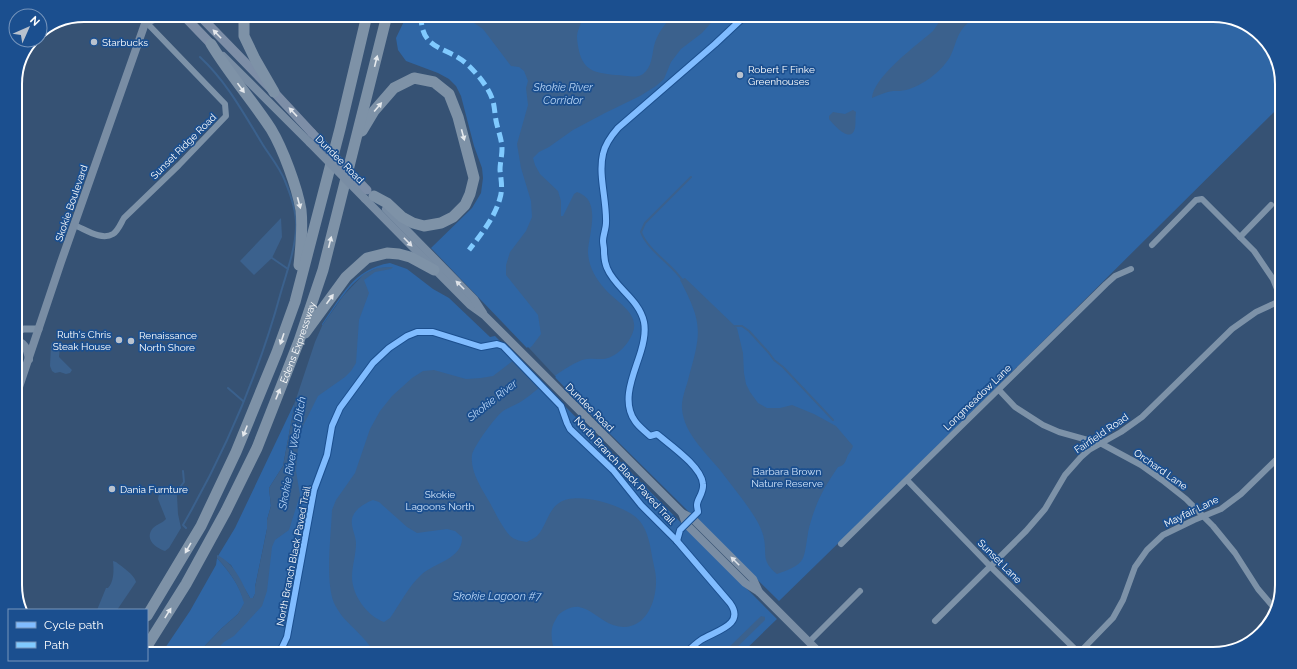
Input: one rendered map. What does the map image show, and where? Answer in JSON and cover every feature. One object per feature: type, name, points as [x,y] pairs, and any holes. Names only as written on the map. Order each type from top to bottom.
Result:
[{"type":"highway","points":[[244,22],[244,36],[274,92]]},
{"type":"highway","points":[[360,22],[360,44]]},
{"type":"highway","name":"Edens Expressway","points":[[148,614],[201,526],[236,452],[277,352],[295,302],[340,129],[365,22]]},
{"type":"highway","name":"Edens Expressway","points":[[148,644],[186,584],[226,511],[257,448],[299,341],[323,270],[385,22]]},
{"type":"highway","points":[[211,44],[222,62],[272,130],[290,169],[301,210],[302,239],[295,302]]},
{"type":"highway","points":[[356,140],[374,111],[394,88],[414,78],[434,82],[449,94],[458,117],[474,178],[470,194],[465,205],[453,217],[441,224],[424,226],[402,217],[387,203],[369,195]]},
{"type":"highway","points":[[299,341],[346,277],[367,258],[387,253],[399,254],[410,257],[434,270]]},
{"type":"main road","name":"Skokie Boulevard","points":[[22,379],[74,225],[146,22]]},
{"type":"main road","name":"Dundee Road","points":[[189,22],[310,144],[369,195],[474,299],[484,315]]},
{"type":"main road","name":"Dundee Road","points":[[206,22],[312,133],[369,195],[434,270],[470,306],[484,315],[682,513],[686,524],[745,583],[759,592],[814,647]]},
{"type":"main road","points":[[22,344],[25,346],[29,359]]},
{"type":"street","name":"Sunset Ridge Road","points":[[74,225],[101,236],[113,234],[119,228],[124,218],[179,165],[226,116],[225,104],[150,22]]},
{"type":"street","points":[[1152,245],[1199,199],[1202,199],[1254,251],[1264,264],[1275,284]]},
{"type":"street","points":[[1240,237],[1271,205]]},
{"type":"street","name":"Longmeadow Lane","points":[[841,544],[1111,279],[1131,269]]},
{"type":"street","name":"Fairfield Road","points":[[935,621],[1026,531],[1045,509],[1073,465],[1089,450],[1102,444],[1142,418],[1232,329],[1256,312],[1275,304]]},
{"type":"street","points":[[22,330],[39,329]]},
{"type":"street","name":"Orchard Lane","points":[[999,390],[1015,406],[1043,425],[1059,432],[1102,444],[1141,465],[1162,480],[1204,516],[1228,544],[1258,589],[1272,605]]},
{"type":"street","name":"Mayfair Lane","points":[[1086,647],[1116,613],[1123,600],[1135,567],[1147,550],[1164,536],[1194,520],[1221,509],[1241,494],[1275,461]]},
{"type":"street","name":"Sunset Lane","points":[[907,480],[990,566],[1073,647]]},
{"type":"street","points":[[809,642],[860,591]]},
{"type":"green space","name":"Barbara Brown Nature Reserve","points":[[404,22],[1212,22],[1229,24],[1240,28],[1259,43],[1269,57],[1275,80],[1275,111],[779,601],[596,420],[431,248],[472,208],[481,193],[483,178],[482,168],[474,146],[461,96],[456,86],[449,79],[438,73],[406,61],[398,50],[396,38]]},
{"type":"green space","name":"Skokie Lagoons North","points":[[390,263],[407,269],[433,289],[449,298],[490,337],[495,336],[777,619],[748,647],[216,647],[250,613],[290,462],[347,294],[374,270],[389,267],[373,270],[363,275],[344,295],[322,326],[322,324],[350,285],[357,278],[377,266]]},
{"type":"green space","points":[[295,402],[283,466],[269,488],[271,506],[267,520],[267,529],[255,587],[255,594],[253,598],[250,598],[231,565],[218,556],[235,528]]},
{"type":"green space","points":[[217,558],[234,579],[245,603],[238,614],[204,647],[166,647],[190,611],[216,565]]},
{"type":"water","name":"Skokie Lagoon #7","points":[[472,22],[581,22],[578,30],[577,42],[581,58],[584,63],[592,70],[597,72],[634,77],[643,74],[648,68],[657,37],[668,22],[712,22],[702,33],[681,49],[671,62],[664,79],[656,86],[640,96],[573,130],[549,147],[539,152],[533,158],[540,174],[558,191],[561,201],[561,216],[563,216],[574,194],[577,192],[585,196],[589,202],[592,209],[592,227],[588,251],[589,262],[596,277],[609,294],[630,313],[634,325],[633,332],[625,346],[613,356],[603,359],[584,359],[573,364],[522,401],[503,411],[485,432],[472,455],[473,468],[480,486],[504,529],[516,540],[527,542],[536,537],[543,528],[555,506],[566,500],[575,498],[596,500],[607,503],[633,515],[642,524],[648,536],[656,574],[656,589],[654,598],[646,615],[633,626],[624,627],[613,625],[583,608],[570,608],[559,615],[553,624],[553,647],[370,647],[342,616],[335,605],[331,594],[329,570],[332,510],[336,500],[355,473],[370,429],[380,411],[392,396],[412,378],[423,371],[434,370],[466,379],[493,376],[532,346],[541,334],[538,315],[506,275],[506,265],[510,252],[526,231],[532,217],[531,201],[521,168],[517,144],[528,105],[526,88],[528,81],[524,71],[519,67],[511,66],[483,29]],"holes":[[[373,500],[379,502],[407,527],[417,533],[447,529],[455,531],[462,537],[461,544],[458,551],[453,556],[427,571],[416,580],[390,618],[384,622],[366,610],[355,591],[352,577],[356,540],[352,525],[352,517],[357,510]]]},
{"type":"water","points":[[939,22],[969,22],[959,34],[946,63],[931,78],[912,88],[888,92],[872,98],[874,90],[888,71],[907,52],[933,31]]},
{"type":"water","points":[[853,110],[856,112],[855,128],[853,133],[846,134],[842,132],[829,119],[829,116],[833,112],[845,114]]},
{"type":"water","points":[[281,218],[282,237],[272,258],[254,275],[240,261]]},
{"type":"water","name":"Skokie River West Ditch","points":[[393,267],[391,269],[375,272],[364,280],[369,293],[359,320],[356,363],[345,377],[318,396],[299,437],[296,471],[300,495],[289,530],[275,540],[272,547],[267,591],[262,606],[234,636],[219,647],[204,647],[238,614],[244,603],[237,585],[226,568],[217,558],[217,555],[233,568],[250,598],[253,598],[267,529],[267,520],[271,506],[269,488],[283,466],[295,402],[315,342],[322,326],[343,296],[364,274],[377,268]]},
{"type":"water","points":[[685,278],[737,328],[743,353],[746,384],[758,403],[767,408],[780,408],[792,405],[814,414],[836,426],[853,446],[845,462],[843,465],[838,467],[820,496],[809,528],[803,558],[795,566],[777,574],[767,561],[763,536],[756,518],[720,470],[696,442],[684,418],[682,401],[698,337],[698,327],[693,306],[680,280]]},
{"type":"water","points":[[53,342],[58,343],[60,347],[59,357],[72,370],[70,373],[55,373],[52,371],[50,366],[51,344]]},
{"type":"water","points":[[170,490],[176,493],[177,496],[178,514],[181,528],[169,548],[165,551],[154,545],[150,539],[150,536],[153,528],[166,519],[158,499],[159,494]]},
{"type":"water","points":[[113,561],[130,573],[136,582],[118,609],[97,609],[106,588],[108,588],[111,583]]},
{"type":"water","points":[[761,616],[765,617],[765,620],[737,647],[729,647]]},
{"type":"pier","points":[[528,347],[556,377],[541,389],[512,359]]},
{"type":"waterway","points":[[186,528],[183,525],[213,469],[240,412],[272,322],[290,260],[296,228],[293,204],[283,176],[227,88],[200,57]]},
{"type":"waterway","points":[[683,281],[654,251],[644,239],[641,232],[645,223],[691,177]]},
{"type":"waterway","points":[[272,258],[288,269]]},
{"type":"waterway","points":[[735,326],[742,326],[749,331],[774,360],[783,367],[833,420]]},
{"type":"waterway","points":[[228,388],[243,401]]},
{"type":"waterway","points":[[174,495],[184,482],[183,471]]},
{"type":"marked path","points":[[422,22],[426,36],[431,42],[437,47],[461,59],[480,78],[494,104],[496,122],[502,146],[500,170],[502,184],[501,194],[498,205],[491,218],[469,250]]},
{"type":"cycle path","points":[[677,541],[680,530],[698,512],[697,503],[703,484],[697,471],[684,457],[657,434],[650,436],[635,421],[631,413],[629,404],[630,386],[643,344],[645,326],[637,307],[615,282],[605,263],[603,236],[606,225],[606,215],[602,179],[602,162],[607,143],[618,128],[739,22]]},
{"type":"cycle path","name":"North Branch Black Paved Trail","points":[[282,647],[287,637],[314,490],[327,455],[332,426],[340,408],[373,363],[389,348],[407,336],[417,332],[433,332],[481,347],[497,344],[503,346],[561,406],[570,429],[613,470],[641,505],[677,541],[730,603],[734,611],[732,622],[721,630],[701,640],[693,647]]},
{"type":"place","name":"Starbucks","points":[[94,42]]},
{"type":"place","name":"Robert F Finke Greenhouses","points":[[740,75]]},
{"type":"place","name":"Ruth's Chris Steak House","points":[[119,340]]},
{"type":"place","name":"Renaissance North Shore","points":[[131,341]]},
{"type":"place","name":"Dania Furnture","points":[[112,489]]},
{"type":"water label","name":"Skokie River Corridor","points":[[563,93]]},
{"type":"water label","name":"Skokie River","points":[[492,400]]}]
